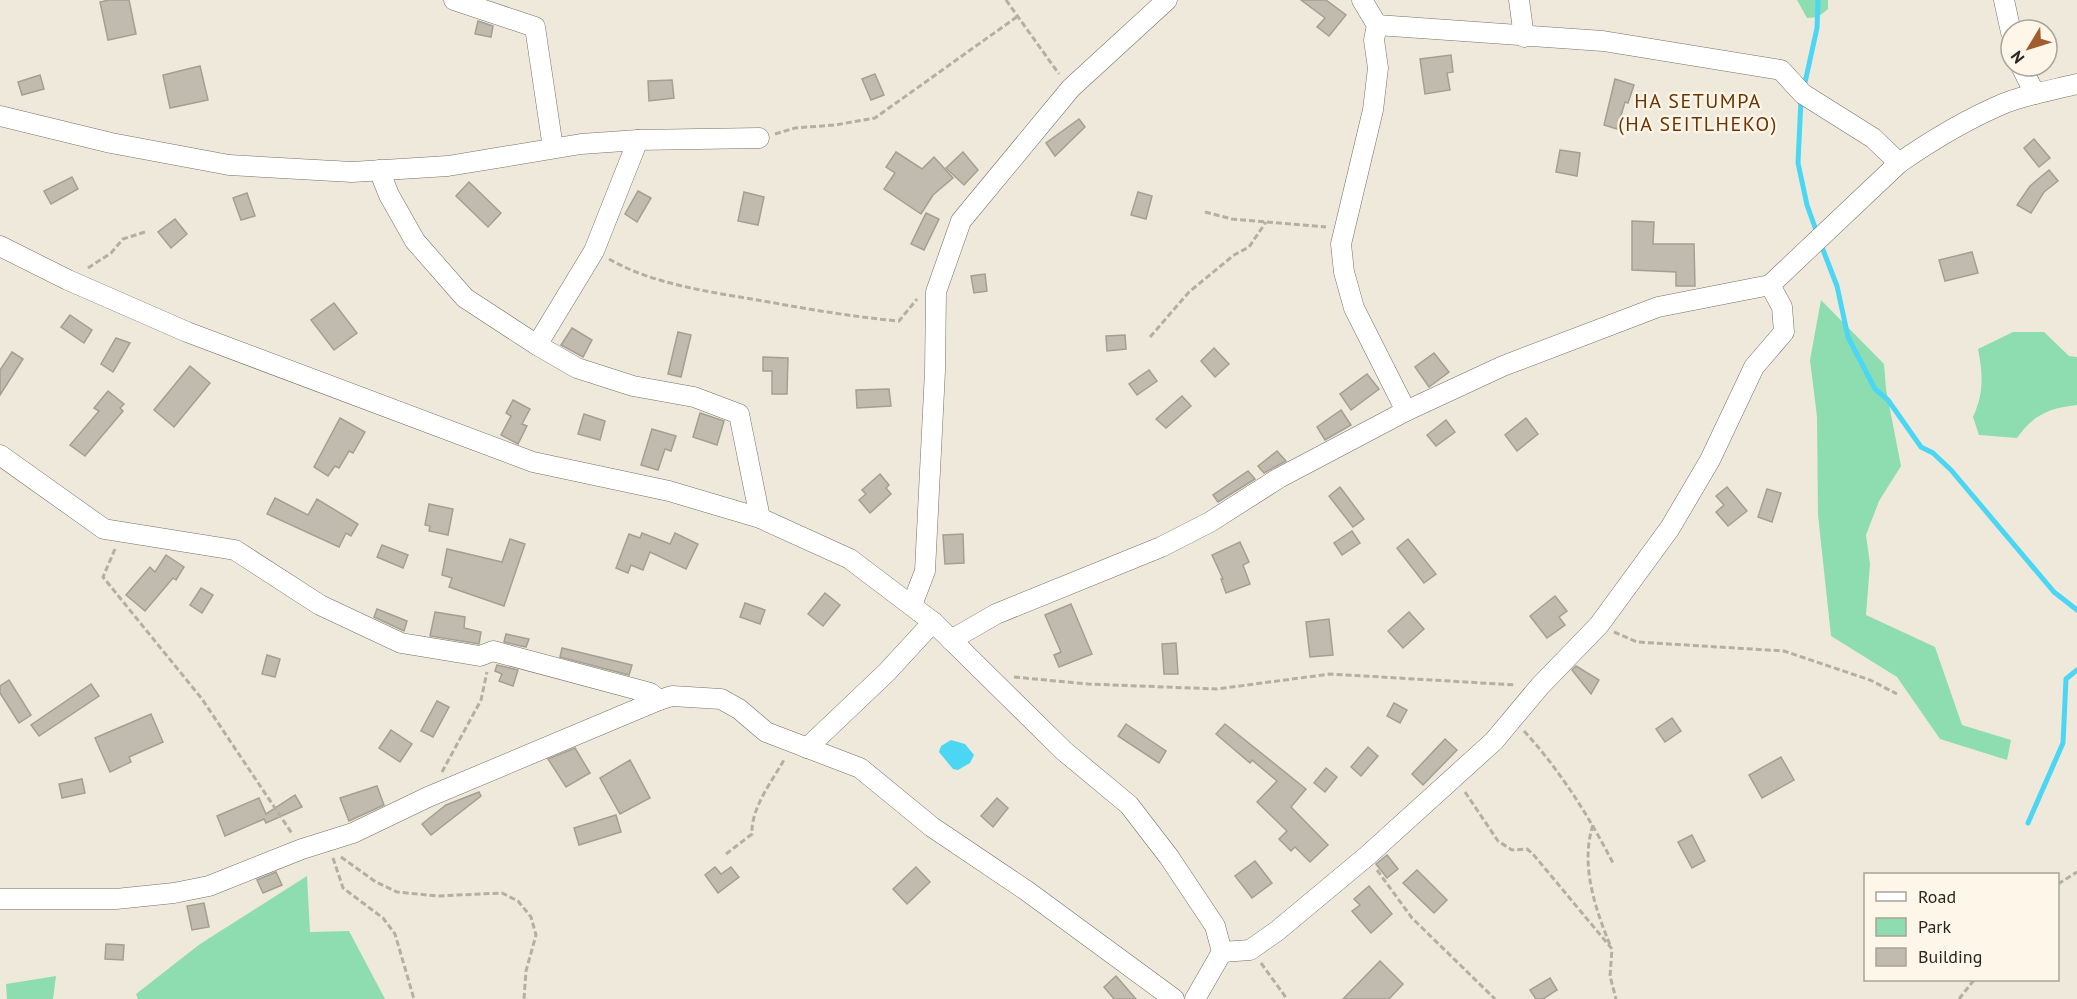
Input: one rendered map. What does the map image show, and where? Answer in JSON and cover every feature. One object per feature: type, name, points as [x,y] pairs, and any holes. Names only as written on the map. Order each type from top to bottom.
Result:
[{"type":"street","points":[[454,0],[535,27],[553,148]]},
{"type":"street","points":[[912,605],[925,571],[935,371],[936,292],[962,221],[1071,88],[1167,0]]},
{"type":"street","points":[[1362,0],[1377,24],[1374,40],[1378,68],[1373,110],[1341,244],[1344,272],[1354,308],[1406,411]]},
{"type":"street","points":[[1519,0],[1524,37]]},
{"type":"street","points":[[2004,0],[2008,18]]},
{"type":"street","points":[[1377,24],[1524,37],[1603,41],[1781,70],[1803,94],[1873,138],[1899,163]]},
{"type":"street","points":[[2027,78],[2035,94]]},
{"type":"street","points":[[951,640],[996,614],[1171,542],[1210,522],[1278,478],[1406,411],[1503,366],[1658,307],[1770,285],[1899,163],[1959,125],[2006,103],[2077,84]]},
{"type":"street","points":[[0,117],[111,143],[229,165],[352,172],[448,166],[553,148],[638,140],[759,138]]},
{"type":"street","points":[[537,345],[594,251],[638,140]]},
{"type":"street","points":[[379,170],[388,195],[415,241],[465,298],[577,368],[633,386],[694,397],[740,414],[760,518]]},
{"type":"street","points":[[0,246],[68,280],[187,332],[533,462],[669,491],[760,518],[849,559],[933,622],[983,674],[1064,751],[1129,805],[1169,857],[1215,926],[1222,952],[1195,999]]},
{"type":"street","points":[[1222,952],[1250,950],[1277,931],[1367,856],[1494,741],[1540,686],[1599,625],[1670,528],[1710,460],[1754,367],[1784,332],[1782,307],[1770,285]]},
{"type":"street","points":[[0,455],[104,529],[235,549],[320,605],[401,643],[480,656],[494,651],[650,693],[659,700]]},
{"type":"street","points":[[800,745],[887,672],[933,622]]},
{"type":"street","points":[[0,899],[116,899],[174,893],[209,886],[302,849],[353,833],[428,797],[659,700],[672,696],[722,699],[739,709],[766,732],[860,768],[932,827],[1027,891],[1174,999]]},
{"type":"path","points":[[1006,0],[1026,32],[1071,88]]},
{"type":"path","points":[[759,138],[795,128],[835,125],[875,118],[1018,16]]},
{"type":"path","points":[[1205,213],[1345,230]]},
{"type":"path","points":[[1149,337],[1190,292],[1234,255],[1249,247],[1266,222]]},
{"type":"path","points":[[68,280],[111,254],[123,239],[148,231]]},
{"type":"path","points":[[594,251],[628,270],[709,292],[865,318],[899,321],[921,294],[936,292]]},
{"type":"path","points":[[104,529],[115,548],[103,577],[202,699],[278,809],[302,849]]},
{"type":"path","points":[[1599,625],[1637,642],[1784,651],[1870,680],[1897,694]]},
{"type":"path","points":[[428,797],[481,700],[494,651]]},
{"type":"path","points":[[983,674],[1088,684],[1218,689],[1330,675],[1540,686]]},
{"type":"path","points":[[1513,719],[1542,751],[1593,825],[1614,865]]},
{"type":"path","points":[[726,854],[752,834],[752,822],[761,800],[800,745]]},
{"type":"path","points":[[1452,779],[1470,797],[1498,840],[1512,850],[1527,849],[1533,854],[1612,949]]},
{"type":"path","points":[[1593,825],[1587,843],[1595,908],[1612,949],[1610,976],[1616,999]]},
{"type":"path","points":[[339,854],[376,882],[397,892],[437,896],[502,893],[518,901],[531,917],[536,935],[526,971],[524,999]]},
{"type":"path","points":[[332,855],[343,888],[382,918],[395,934],[414,999]]},
{"type":"path","points":[[1367,856],[1412,918],[1494,999]]},
{"type":"path","points":[[2059,883],[2077,872]]},
{"type":"path","points":[[1250,950],[1287,999]]},
{"type":"path","points":[[1959,999],[1973,981]]},
{"type":"green space","points":[[1797,0],[1828,0],[1828,9],[1818,17],[1807,18]]},
{"type":"green space","points":[[1821,300],[1884,364],[1886,389],[1901,466],[1879,501],[1866,535],[1870,564],[1866,615],[1935,647],[1962,725],[2011,740],[2007,760],[1940,739],[1897,677],[1831,636],[1818,515],[1817,417],[1810,360]]},
{"type":"green space","points":[[2013,332],[2044,332],[2069,356],[2077,357],[2077,405],[2058,408],[2042,414],[2017,438],[1979,435],[1973,417],[1979,400],[1981,384],[1978,349]]},
{"type":"green space","points":[[307,876],[310,932],[349,931],[385,999],[138,999],[136,994],[200,944]]},
{"type":"green space","points":[[56,976],[53,999],[7,999],[6,984]]},
{"type":"water","points":[[951,740],[965,744],[974,755],[970,763],[958,770],[953,769],[939,752],[941,746]]},
{"type":"building","points":[[129,0],[136,34],[108,40],[100,2]]},
{"type":"building","points":[[1301,0],[1326,0],[1346,15],[1329,36],[1317,27],[1325,18]]},
{"type":"building","points":[[478,21],[493,26],[491,37],[475,34]]},
{"type":"building","points":[[1451,55],[1453,72],[1447,73],[1450,90],[1425,94],[1420,59]]},
{"type":"building","points":[[200,66],[208,100],[170,108],[163,75]]},
{"type":"building","points":[[875,74],[884,95],[871,100],[862,79]]},
{"type":"building","points":[[40,75],[44,89],[22,95],[18,82]]},
{"type":"building","points":[[1615,79],[1634,85],[1628,103],[1625,102],[1617,129],[1604,125]]},
{"type":"building","points":[[672,80],[674,98],[649,101],[648,81]]},
{"type":"building","points":[[1079,119],[1085,127],[1055,156],[1046,143]]},
{"type":"building","points":[[2034,139],[2050,158],[2039,167],[2024,148]]},
{"type":"building","points":[[1560,150],[1580,153],[1577,176],[1556,172]]},
{"type":"building","points":[[896,152],[922,169],[934,157],[953,178],[933,195],[921,214],[884,189],[895,173],[886,167]]},
{"type":"building","points":[[963,152],[978,170],[964,185],[946,168]]},
{"type":"building","points":[[2049,170],[2058,181],[2044,192],[2031,213],[2017,205],[2030,186]]},
{"type":"building","points":[[72,177],[78,189],[51,204],[44,191]]},
{"type":"building","points":[[469,182],[501,213],[488,227],[456,196]]},
{"type":"building","points":[[638,191],[651,198],[637,222],[625,214]]},
{"type":"building","points":[[744,192],[764,197],[758,225],[738,221]]},
{"type":"building","points":[[1138,192],[1152,196],[1146,219],[1131,215]]},
{"type":"building","points":[[247,193],[255,216],[241,220],[233,198]]},
{"type":"building","points":[[926,213],[939,219],[924,250],[911,244]]},
{"type":"building","points":[[175,219],[187,234],[171,248],[158,232]]},
{"type":"building","points":[[1632,221],[1654,222],[1653,244],[1694,244],[1695,286],[1676,286],[1676,272],[1632,270]]},
{"type":"building","points":[[1972,252],[1978,273],[1945,281],[1939,260]]},
{"type":"building","points":[[985,274],[987,291],[974,293],[971,276]]},
{"type":"building","points":[[334,303],[357,333],[334,350],[311,320]]},
{"type":"building","points":[[70,315],[92,330],[84,343],[61,327]]},
{"type":"building","points":[[572,328],[592,340],[583,357],[561,345]]},
{"type":"building","points":[[678,332],[691,335],[681,377],[668,374]]},
{"type":"building","points":[[1125,335],[1126,349],[1107,351],[1106,336]]},
{"type":"building","points":[[116,338],[130,343],[113,372],[101,364]]},
{"type":"building","points":[[1214,348],[1229,364],[1215,377],[1201,361]]},
{"type":"building","points":[[12,352],[23,359],[0,395],[0,370]]},
{"type":"building","points":[[1434,353],[1449,372],[1429,387],[1415,367]]},
{"type":"building","points":[[763,357],[788,358],[787,394],[772,394],[772,371],[763,371]]},
{"type":"building","points":[[190,366],[210,383],[174,427],[154,410]]},
{"type":"building","points":[[1149,370],[1157,381],[1137,395],[1129,384]]},
{"type":"building","points":[[1367,374],[1379,389],[1351,410],[1340,394]]},
{"type":"building","points":[[889,389],[891,406],[857,408],[856,390]]},
{"type":"building","points":[[108,391],[124,404],[120,408],[123,411],[85,456],[70,445],[99,411],[94,408]]},
{"type":"building","points":[[1182,396],[1191,406],[1166,428],[1156,419]]},
{"type":"building","points":[[513,400],[530,409],[522,424],[527,426],[518,444],[501,435],[511,416],[506,413]]},
{"type":"building","points":[[1341,410],[1351,425],[1325,440],[1317,427]]},
{"type":"building","points":[[700,413],[724,421],[717,445],[693,437]]},
{"type":"building","points":[[584,414],[605,421],[600,440],[578,434]]},
{"type":"building","points":[[340,418],[365,432],[353,453],[349,451],[339,468],[335,466],[328,476],[314,467]]},
{"type":"building","points":[[1526,418],[1538,434],[1517,451],[1505,435]]},
{"type":"building","points":[[1446,420],[1455,432],[1436,446],[1427,435]]},
{"type":"building","points":[[652,429],[676,436],[671,451],[665,449],[658,470],[641,465]]},
{"type":"building","points":[[1277,451],[1286,461],[1264,473],[1258,466]]},
{"type":"building","points":[[1248,471],[1255,479],[1218,502],[1213,495]]},
{"type":"building","points":[[880,474],[889,485],[886,488],[891,494],[870,513],[859,500],[866,494],[862,490]]},
{"type":"building","points":[[1340,487],[1364,519],[1353,527],[1329,496]]},
{"type":"building","points":[[1727,487],[1747,511],[1728,526],[1716,512],[1724,505],[1716,496]]},
{"type":"building","points":[[1767,489],[1781,493],[1772,522],[1758,517]]},
{"type":"building","points":[[275,498],[308,515],[317,499],[358,524],[351,536],[346,533],[339,547],[267,514]]},
{"type":"building","points":[[429,504],[453,509],[448,535],[429,531],[430,526],[425,525]]},
{"type":"building","points":[[1352,531],[1360,543],[1342,555],[1334,543]]},
{"type":"building","points":[[642,533],[670,544],[675,533],[698,544],[686,569],[650,552],[643,570],[631,565],[628,573],[616,568],[629,534],[640,538]]},
{"type":"building","points":[[963,534],[964,563],[945,564],[943,535]]},
{"type":"building","points":[[510,539],[525,544],[504,606],[449,587],[452,578],[442,575],[447,549],[502,562]]},
{"type":"building","points":[[1408,539],[1436,574],[1424,583],[1397,548]]},
{"type":"building","points":[[1240,542],[1249,562],[1243,565],[1250,584],[1226,593],[1221,579],[1223,579],[1212,555]]},
{"type":"building","points":[[382,545],[408,555],[403,568],[377,557]]},
{"type":"building","points":[[166,555],[184,567],[176,580],[173,578],[145,611],[126,595],[150,567],[155,572]]},
{"type":"building","points":[[201,588],[213,595],[202,613],[190,605]]},
{"type":"building","points":[[825,593],[840,605],[823,626],[808,614]]},
{"type":"building","points":[[1555,596],[1567,611],[1559,617],[1565,625],[1547,638],[1530,616]]},
{"type":"building","points":[[745,603],[765,610],[760,624],[740,617]]},
{"type":"building","points":[[1071,604],[1092,654],[1059,667],[1054,655],[1061,652],[1045,615]]},
{"type":"building","points":[[377,609],[407,621],[404,631],[374,617]]},
{"type":"building","points":[[435,612],[465,617],[464,628],[481,632],[479,644],[430,636]]},
{"type":"building","points":[[1409,612],[1424,629],[1403,648],[1388,631]]},
{"type":"building","points":[[1329,619],[1333,655],[1310,657],[1306,622]]},
{"type":"building","points":[[506,634],[529,639],[526,647],[504,642]]},
{"type":"building","points":[[1176,643],[1178,674],[1164,674],[1162,644]]},
{"type":"building","points":[[562,648],[632,665],[629,675],[560,657]]},
{"type":"building","points":[[267,655],[280,659],[275,677],[262,674]]},
{"type":"building","points":[[497,665],[518,670],[513,686],[499,681],[502,674],[495,671]]},
{"type":"building","points":[[1576,666],[1599,680],[1591,694],[1572,670]]},
{"type":"building","points":[[9,680],[31,715],[19,723],[0,693],[0,686]]},
{"type":"building","points":[[91,684],[99,696],[39,736],[31,725]]},
{"type":"building","points":[[437,701],[449,707],[433,737],[421,731]]},
{"type":"building","points":[[1394,703],[1407,710],[1400,723],[1387,716]]},
{"type":"building","points":[[151,714],[163,742],[129,757],[131,762],[110,772],[95,738]]},
{"type":"building","points":[[1672,718],[1681,731],[1665,742],[1656,729]]},
{"type":"building","points":[[1126,724],[1166,751],[1159,763],[1118,736]]},
{"type":"building","points":[[1225,724],[1306,789],[1291,807],[1328,845],[1310,862],[1295,847],[1291,851],[1279,839],[1287,831],[1257,802],[1277,781],[1252,760],[1250,763],[1216,734]]},
{"type":"building","points":[[391,730],[412,744],[400,762],[379,748]]},
{"type":"building","points":[[1445,739],[1457,750],[1423,785],[1412,774]]},
{"type":"building","points":[[1368,747],[1378,756],[1361,776],[1351,767]]},
{"type":"building","points":[[575,748],[590,773],[566,787],[548,759]]},
{"type":"building","points":[[1781,757],[1794,780],[1762,798],[1749,775]]},
{"type":"building","points":[[630,760],[650,798],[620,814],[600,778]]},
{"type":"building","points":[[1326,768],[1337,777],[1325,792],[1314,783]]},
{"type":"building","points":[[82,779],[85,793],[62,798],[59,784]]},
{"type":"building","points":[[377,786],[384,805],[349,821],[340,798]]},
{"type":"building","points":[[479,792],[481,796],[431,835],[422,824],[446,805]]},
{"type":"building","points":[[295,795],[302,807],[266,823],[264,819],[225,836],[217,816],[259,798],[266,814]]},
{"type":"building","points":[[997,798],[1008,808],[993,827],[981,816]]},
{"type":"building","points":[[616,815],[621,832],[579,845],[574,828]]},
{"type":"building","points":[[1692,835],[1705,861],[1692,868],[1678,842]]},
{"type":"building","points":[[1387,855],[1398,869],[1387,878],[1376,864]]},
{"type":"building","points":[[1255,861],[1272,883],[1252,898],[1235,876]]},
{"type":"building","points":[[715,867],[721,874],[731,867],[739,877],[718,893],[705,875]]},
{"type":"building","points":[[916,867],[930,882],[907,904],[893,889]]},
{"type":"building","points":[[1417,870],[1447,900],[1434,913],[1403,883]]},
{"type":"building","points":[[276,872],[282,885],[263,893],[257,880]]},
{"type":"building","points":[[1369,886],[1392,914],[1371,933],[1352,911],[1360,905],[1354,899]]},
{"type":"building","points":[[204,903],[209,927],[192,930],[187,906]]},
{"type":"building","points":[[106,944],[124,945],[123,960],[105,959]]},
{"type":"building","points":[[1380,961],[1403,984],[1389,999],[1343,999]]},
{"type":"building","points":[[1116,976],[1136,999],[1114,999],[1104,987]]},
{"type":"building","points":[[1550,978],[1557,990],[1543,999],[1536,999],[1530,990]]},
{"type":"waterway","points":[[1804,87],[1817,28],[1818,0]]},
{"type":"waterway","points":[[1801,99],[1798,163],[1807,205],[1817,233]]},
{"type":"waterway","points":[[1820,242],[1837,286],[1848,337],[1875,389],[1888,400],[1921,447],[1933,453],[1951,470],[2054,592],[2077,610]]},
{"type":"waterway","points":[[2028,823],[2063,743],[2066,679],[2077,670]]},
{"type":"district","name":"HA SETUMPA (HA SEITLHEKO)","points":[[1698,112]]}]
